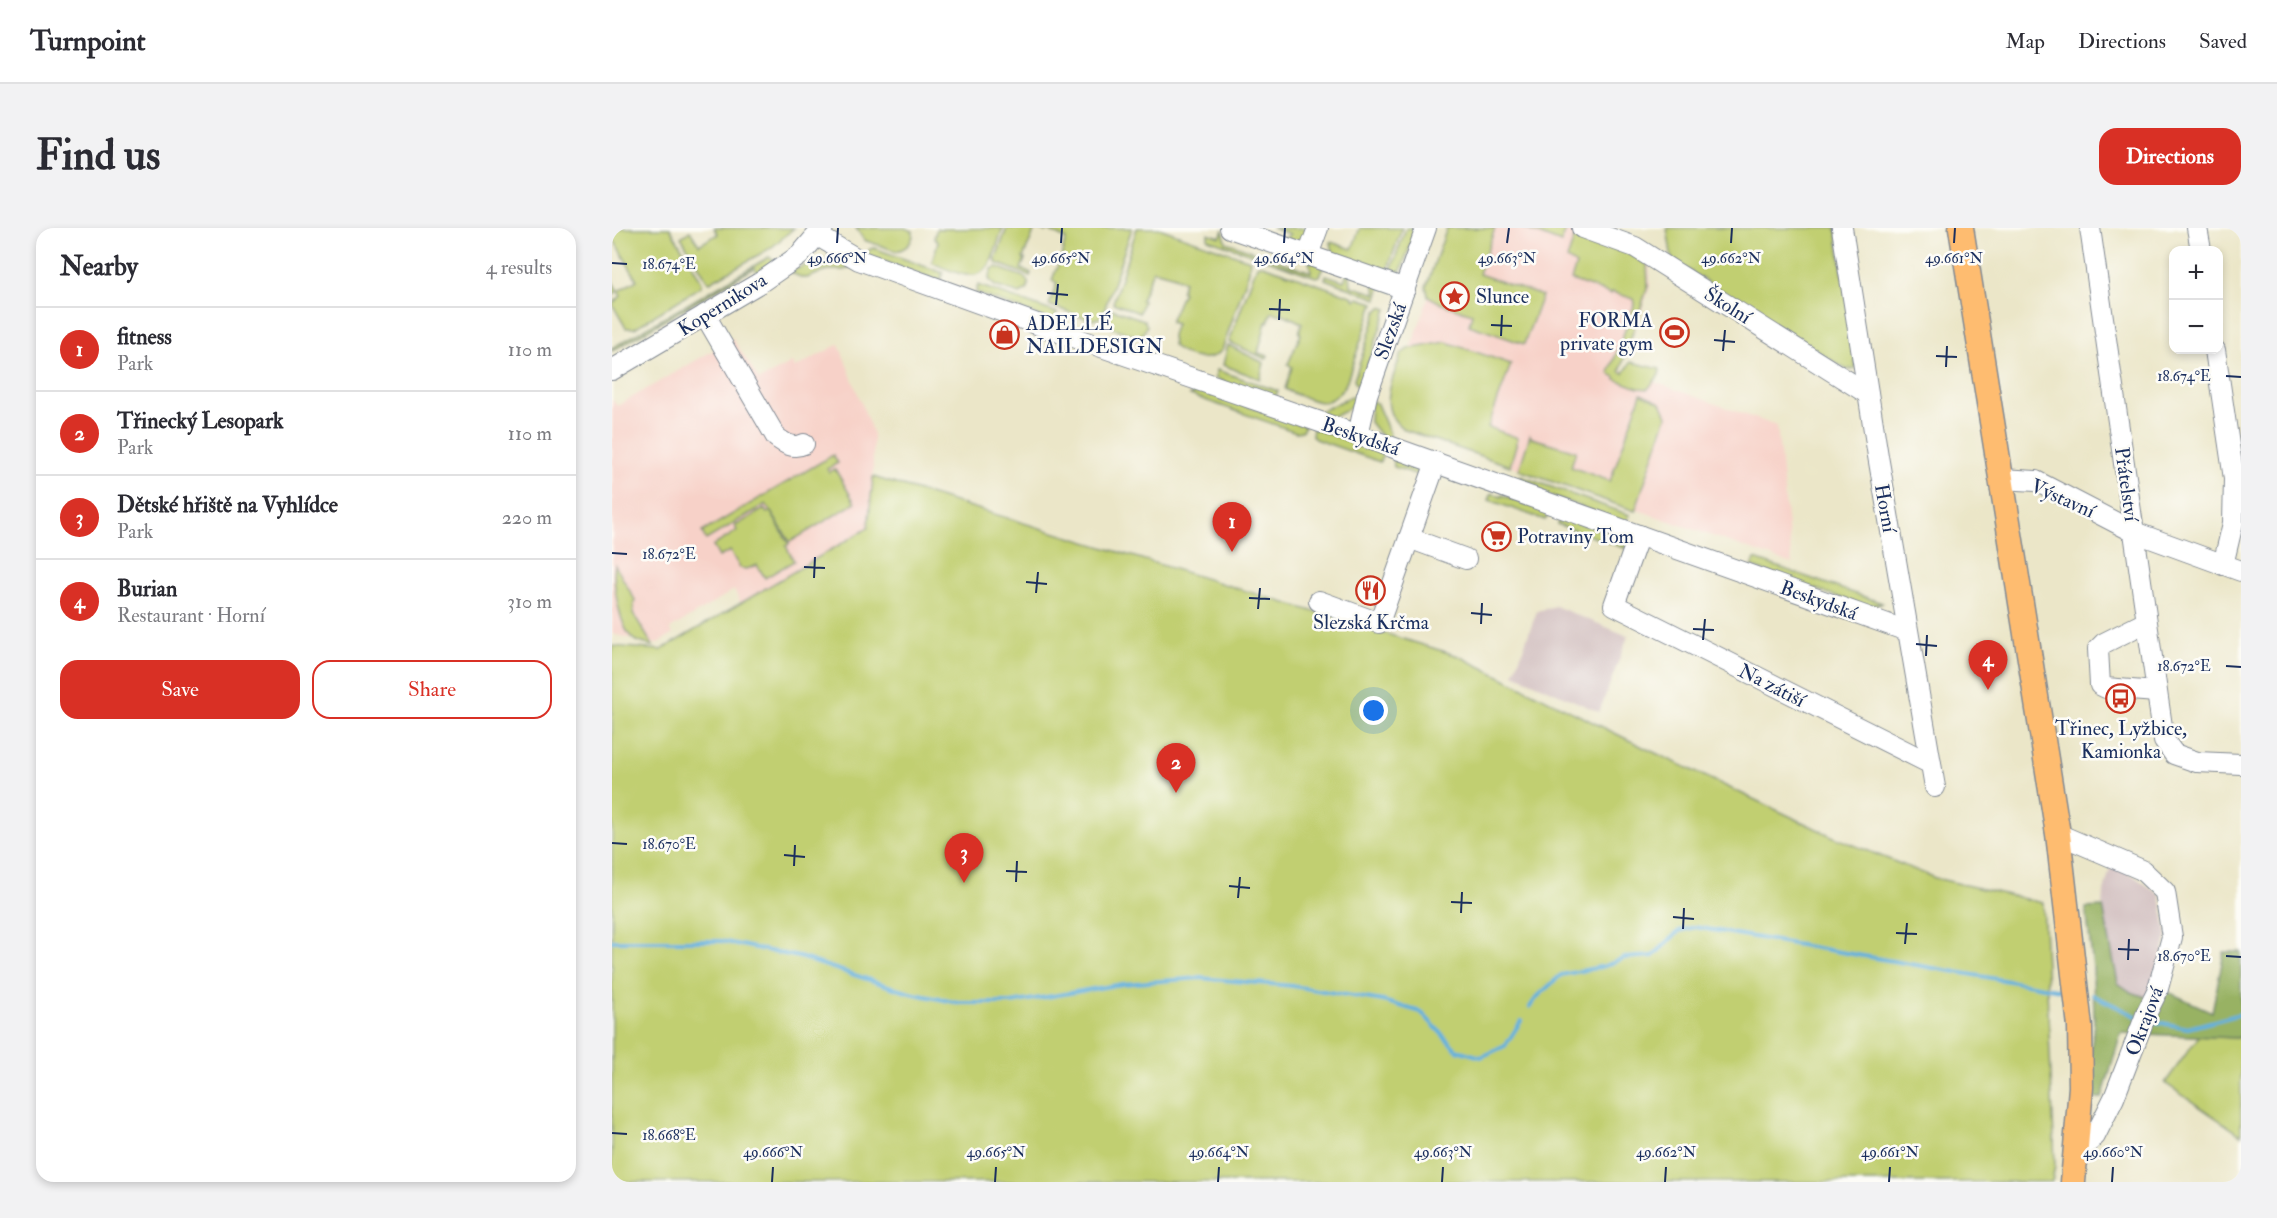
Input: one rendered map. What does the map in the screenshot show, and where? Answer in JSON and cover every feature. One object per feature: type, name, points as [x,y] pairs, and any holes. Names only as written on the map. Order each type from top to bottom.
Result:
[{"type":"main road","points":[[1961,228],[2058,834],[2080,1027],[2077,1154],[2073,1182]]},
{"type":"street","points":[[1230,228],[1405,289]]},
{"type":"street","points":[[1308,255],[1318,228]]},
{"type":"street","name":"Slezská","points":[[1359,435],[1367,395],[1426,228]]},
{"type":"street","name":"Školní","points":[[1582,228],[1635,247],[1868,394]]},
{"type":"street","name":"Horní","points":[[1842,228],[1907,631],[1935,787]]},
{"type":"street","name":"Přátelství","points":[[2090,228],[2164,740],[2174,754],[2197,762],[2241,764]]},
{"type":"street","points":[[2197,228],[2200,246]]},
{"type":"street","name":"Kopernikova","points":[[612,370],[756,286],[800,255],[820,232]]},
{"type":"street","name":"Beskydská","points":[[820,232],[859,260],[1084,341],[1436,462],[1907,631]]},
{"type":"street","points":[[705,315],[776,437],[785,444],[800,446],[804,444]]},
{"type":"street","name":"Výstavní","points":[[2002,480],[2036,482],[2134,532],[2232,568],[2234,479],[2216,354]]},
{"type":"street","points":[[1319,601],[1379,623],[1436,462]]},
{"type":"street","name":"Na zátiší","points":[[1639,535],[1614,605],[1931,764]]},
{"type":"street","points":[[1409,538],[1466,559]]},
{"type":"street","points":[[2146,622],[2104,643],[2098,649],[2100,685],[2106,688],[2156,692]]},
{"type":"street","name":"Okrajová","points":[[2058,834],[2142,870],[2166,892],[2172,937],[2157,992],[2114,1098],[2095,1136],[2077,1154]]},
{"type":"shaded area","points":[[1451,228],[1568,228],[1629,250],[1649,261],[1650,286],[1621,370],[1777,426],[1792,564],[1404,428],[1396,395]]},
{"type":"shaded area","points":[[733,339],[759,380],[792,363],[795,368],[839,344],[873,434],[873,477],[868,528],[741,603],[734,590],[670,629],[673,634],[656,644],[612,634],[612,399],[617,406]]},
{"type":"shaded area","points":[[1555,606],[1628,636],[1599,712],[1514,674],[1537,611]]},
{"type":"shaded area","points":[[2111,864],[2124,869],[2160,895],[2167,936],[2150,998],[2131,992],[2118,983],[2103,907]]},
{"type":"green space","points":[[612,228],[670,228],[701,280],[702,286],[635,328],[626,328],[612,304],[621,296],[618,291],[637,280],[612,237]]},
{"type":"green space","points":[[714,228],[794,228],[771,248],[710,282],[681,237],[690,231],[699,245],[718,234]]},
{"type":"green space","points":[[856,228],[905,228],[913,231],[913,235],[906,246],[896,251],[864,240]]},
{"type":"green space","points":[[937,228],[1003,228],[990,264],[978,274],[969,275],[948,270],[932,262],[938,242],[934,238]]},
{"type":"green space","points":[[1007,228],[1132,228],[1100,318],[1091,320],[1049,305],[1057,283],[1052,280],[1066,239],[1047,230],[1046,232],[1035,229],[1021,269],[1031,273],[1030,276],[996,263]]},
{"type":"green space","points":[[1137,228],[1159,228],[1250,260],[1249,271],[1222,350],[1217,354],[1198,358],[1184,354],[1173,346],[1172,335],[1176,324],[1170,322],[1183,292],[1181,291],[1184,281],[1175,276],[1153,270],[1141,300],[1143,301],[1139,313],[1113,303]]},
{"type":"green space","points":[[1272,228],[1315,228],[1306,244],[1282,241],[1290,234]]},
{"type":"green space","points":[[1360,228],[1402,228],[1386,274],[1333,253],[1331,242],[1352,249]]},
{"type":"green space","points":[[1406,228],[1416,228],[1402,269],[1393,278],[1388,278]]},
{"type":"green space","points":[[1447,228],[1495,228],[1479,274],[1542,296],[1524,344],[1469,325],[1472,314],[1442,304],[1428,296],[1426,287]]},
{"type":"green space","points":[[1523,228],[1560,228],[1566,230],[1561,243]]},
{"type":"green space","points":[[1667,228],[1836,228],[1856,368],[1847,370],[1672,260]]},
{"type":"green space","points":[[1223,230],[1226,242],[1311,272],[1309,260],[1324,265],[1320,276],[1316,277],[1208,239],[1208,233],[1220,237]]},
{"type":"green space","points":[[1576,233],[1619,248],[1647,263],[1648,286],[1620,371],[1624,373],[1631,362],[1660,369],[1659,375],[1648,389],[1638,388],[1615,379],[1609,373],[1635,303],[1634,299],[1612,292],[1611,294],[1571,280],[1576,265],[1567,259]]},
{"type":"green space","points":[[874,248],[943,273],[940,281],[866,255],[870,249]]},
{"type":"green space","points":[[769,257],[775,261],[758,273],[754,268],[612,351],[612,348]]},
{"type":"green space","points":[[820,260],[852,266],[844,270],[828,270],[807,278],[802,278],[791,271]]},
{"type":"green space","points":[[1257,265],[1263,265],[1357,300],[1358,298],[1374,303],[1345,386],[1332,399],[1325,402],[1318,401],[1285,389],[1292,367],[1288,364],[1301,334],[1299,333],[1302,323],[1283,314],[1272,312],[1266,322],[1258,353],[1268,356],[1266,359],[1229,342]]},
{"type":"green space","points":[[996,267],[1024,277],[1028,282],[1028,289],[1020,294],[995,286],[989,279],[992,269]]},
{"type":"green space","points":[[1347,273],[1350,274],[1351,286],[1376,294],[1374,283],[1381,286],[1377,299],[1325,279],[1326,275],[1344,281]]},
{"type":"green space","points":[[612,281],[618,291],[612,295]]},
{"type":"green space","points":[[978,285],[1057,313],[1053,321],[976,293]]},
{"type":"green space","points":[[1381,307],[1387,309],[1360,387],[1354,380],[1377,311]]},
{"type":"green space","points":[[1112,309],[1144,320],[1147,326],[1143,334],[1136,336],[1110,327],[1108,319]]},
{"type":"green space","points":[[1446,342],[1511,364],[1488,427],[1518,438],[1510,466],[1405,430],[1396,422],[1391,413],[1388,404],[1389,394],[1401,354],[1408,349]]},
{"type":"green space","points":[[1228,345],[1264,363],[1260,379],[1223,365]]},
{"type":"green space","points":[[1217,370],[1278,391],[1273,402],[1215,378]]},
{"type":"green space","points":[[1200,390],[1305,426],[1302,431],[1296,432],[1190,395]]},
{"type":"green space","points":[[1641,394],[1661,403],[1667,416],[1635,511],[1519,470],[1530,435],[1532,438],[1576,451],[1571,467],[1610,481]]},
{"type":"green space","points":[[1352,396],[1357,396],[1349,407],[1338,415],[1328,417],[1319,412]]},
{"type":"green space","points":[[1371,400],[1377,404],[1390,434],[1388,439],[1380,435],[1370,422]]},
{"type":"green space","points":[[1313,428],[1383,453],[1380,462],[1315,439],[1312,436]]},
{"type":"green space","points":[[833,455],[838,463],[827,469],[829,472],[835,469],[855,503],[790,542],[766,504],[706,540],[702,532]]},
{"type":"green space","points":[[1393,456],[1418,465],[1424,477],[1394,467]]},
{"type":"green space","points":[[1520,476],[1630,515],[1626,523],[1526,487]]},
{"type":"green space","points":[[873,477],[1459,656],[1647,749],[1834,837],[1935,878],[2043,903],[2055,1166],[2052,1182],[612,1182],[612,646],[661,650],[868,528]]},
{"type":"green space","points":[[1492,493],[1550,513],[1545,520],[1489,500]]},
{"type":"green space","points":[[764,509],[767,513],[770,511],[789,544],[786,546],[794,561],[765,578],[757,565],[747,569],[740,568],[730,551],[719,557],[713,546],[737,531],[735,526]]},
{"type":"green space","points":[[1560,516],[1622,538],[1627,549],[1557,524]]},
{"type":"green space","points":[[1755,559],[1882,603],[1867,607],[1752,567]]},
{"type":"green space","points":[[615,565],[635,600],[633,613],[653,646],[635,640],[627,631],[617,602]]},
{"type":"green space","points":[[2103,907],[2118,983],[2131,992],[2149,998],[2153,985],[2212,1012],[2224,952],[2241,952],[2241,1036],[2237,1038],[2121,1033],[2102,1098],[2087,1098],[2094,1021],[2093,968],[2086,908]]},
{"type":"green space","points":[[2199,1036],[2237,1038],[2241,1036],[2241,1135],[2165,1083]]},
{"type":"waterway","points":[[1530,1007],[1537,997],[1561,975],[1605,966],[1624,958],[1653,956],[1679,931],[1695,927],[2061,990]]},
{"type":"waterway","points":[[612,941],[721,941],[799,957],[910,993],[959,1003],[1011,1003],[1122,984],[1200,978],[1293,986],[1383,1001],[1421,1012],[1457,1050],[1481,1057],[1505,1046],[1521,1021]]},
{"type":"waterway","points":[[2093,995],[2138,1017]]},
{"type":"waterway","points":[[2151,1021],[2188,1028],[2241,1014]]},
{"type":"place","name":"Slunce","points":[[1455,296]]},
{"type":"place","name":"FORMA private gym","points":[[1674,332]]},
{"type":"place","name":"ADELLÉ NAILDESIGN","points":[[1005,334]]},
{"type":"place","name":"Potraviny Tom","points":[[1496,536]]},
{"type":"place","name":"fitness","points":[[1232,552]]},
{"type":"place","name":"Slezská Krčma","points":[[1371,591]]},
{"type":"place","name":"Burian","points":[[1988,690]]},
{"type":"place","name":"Třinec, Lyžbice, Kamionka","points":[[2121,698]]},
{"type":"place","name":"Třinecký Lesopark","points":[[1176,793]]},
{"type":"place","name":"Dětské hřiště na Vyhlídce","points":[[964,883]]}]
